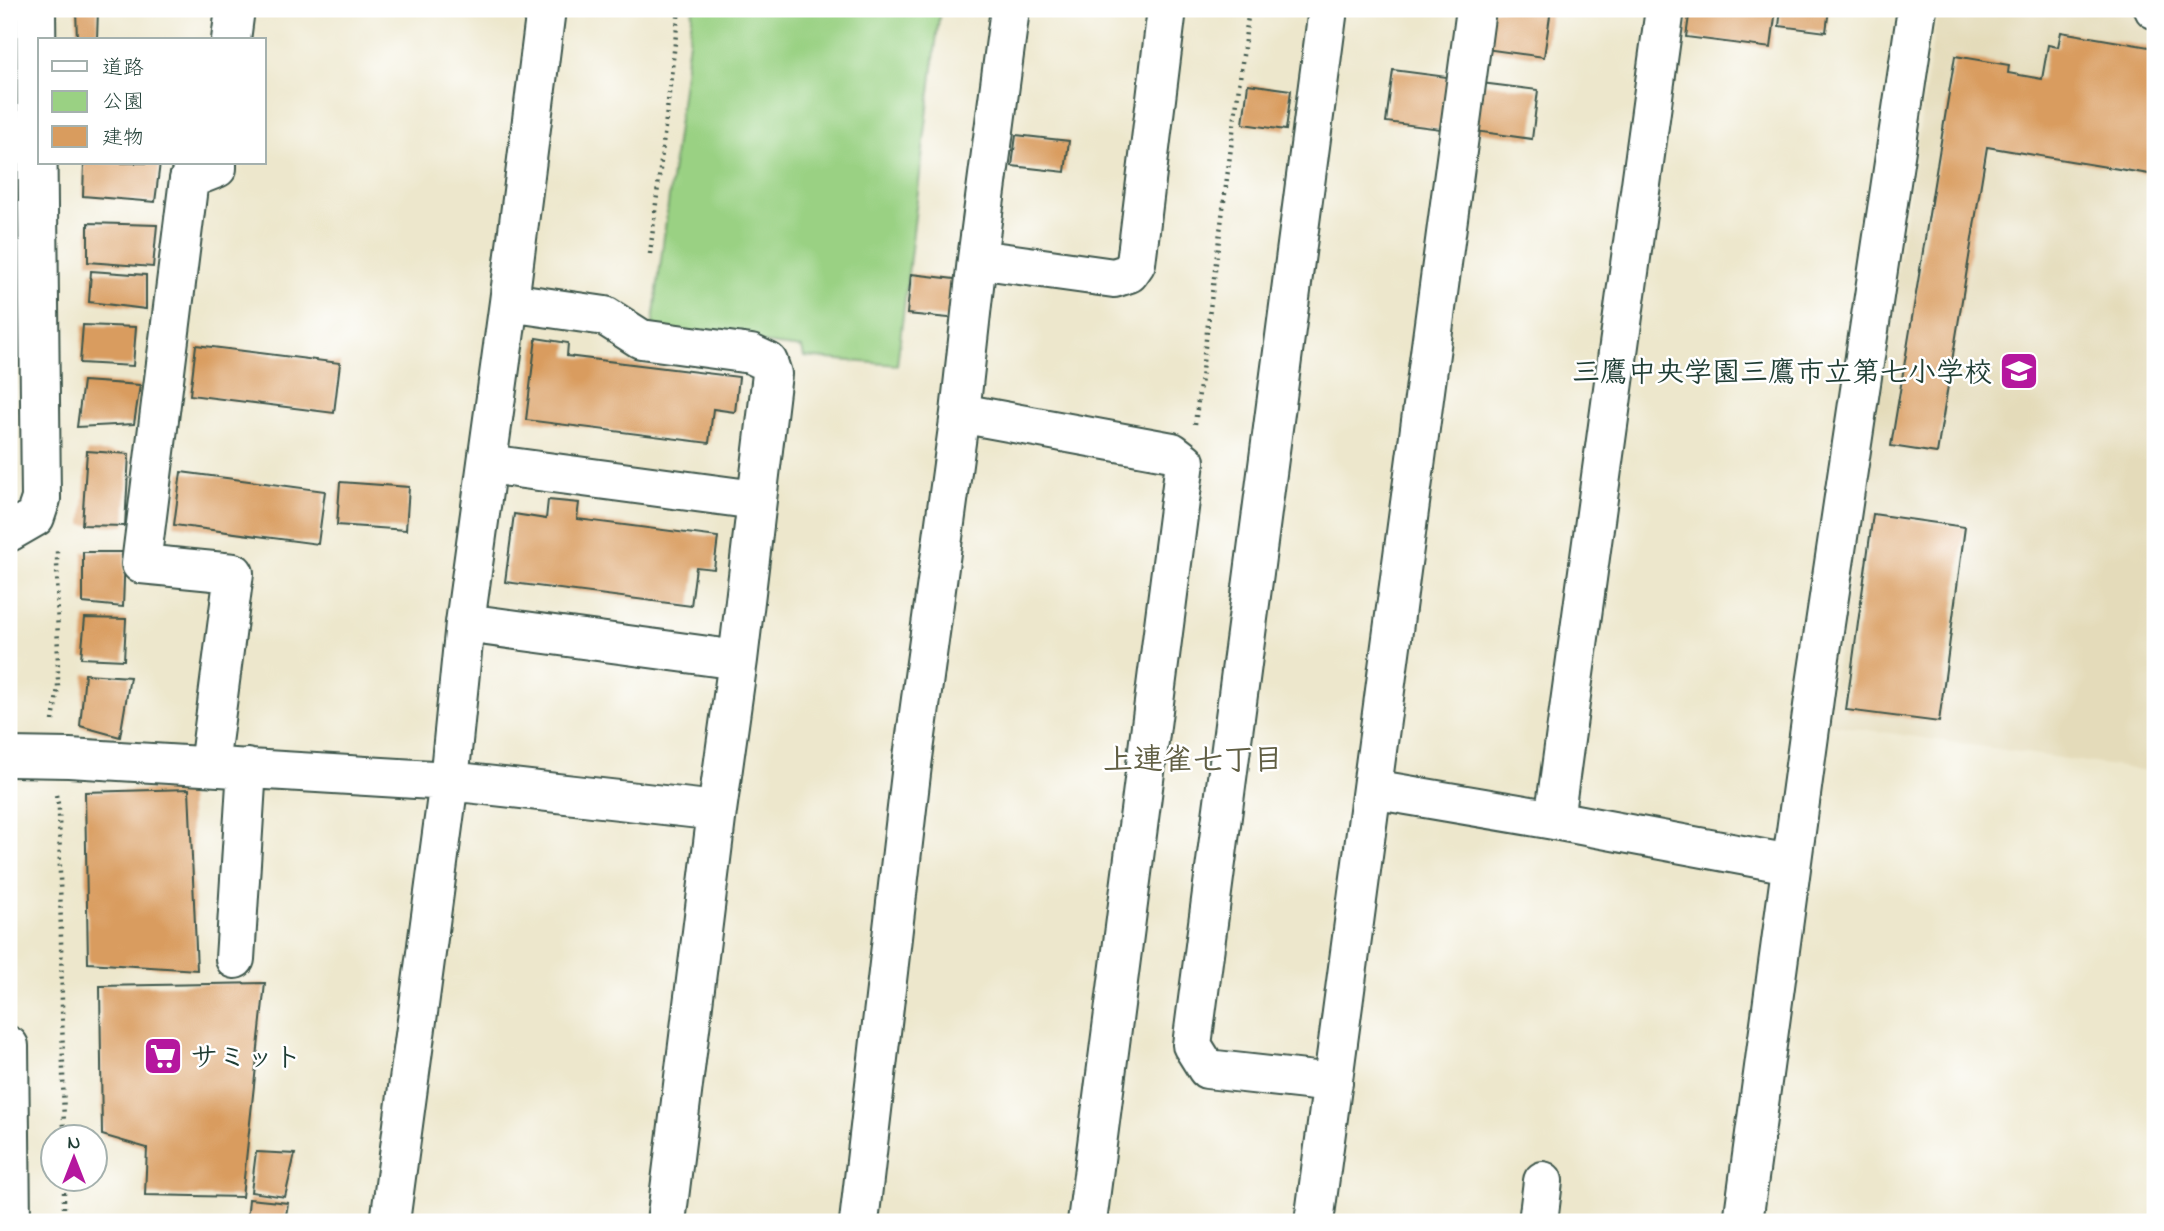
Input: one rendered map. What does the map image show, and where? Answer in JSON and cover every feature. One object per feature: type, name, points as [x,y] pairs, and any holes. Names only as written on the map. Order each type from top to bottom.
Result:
[{"type":"street","points":[[9,532],[36,517],[41,499],[36,9]]},
{"type":"street","points":[[231,38],[235,9]]},
{"type":"street","points":[[390,1222],[449,781],[465,623],[546,9]]},
{"type":"street","points":[[859,1222],[911,779],[1010,9]]},
{"type":"street","points":[[977,259],[1114,278],[1129,273],[1136,263],[1167,9]]},
{"type":"street","points":[[1328,9],[1192,1045],[1207,1069],[1333,1083]]},
{"type":"street","points":[[1314,1222],[1476,9]]},
{"type":"street","points":[[1554,820],[1665,9]]},
{"type":"street","points":[[1743,1222],[1790,864],[1917,9]]},
{"type":"street","points":[[209,766],[234,573],[141,564],[189,179],[217,168],[217,164]]},
{"type":"street","points":[[509,302],[606,316],[641,339],[751,354],[768,362],[772,374],[666,1222]]},
{"type":"street","points":[[960,413],[1172,452],[1185,462],[1087,1222]]},
{"type":"street","points":[[487,464],[756,500]]},
{"type":"street","points":[[465,623],[738,660]]},
{"type":"street","points":[[9,757],[69,758],[449,781],[717,811]]},
{"type":"street","points":[[235,959],[247,768]]},
{"type":"street","points":[[1372,789],[1790,864]]},
{"type":"street","points":[[9,1046],[11,1222]]},
{"type":"street","points":[[1538,1222],[1543,1181]]},
{"type":"path","points":[[650,254],[679,9]]},
{"type":"path","points":[[1185,462],[1191,450],[1249,9]]},
{"type":"path","points":[[56,795],[60,807],[64,1122]]},
{"type":"path","points":[[64,1192],[64,1222]]},
{"type":"shaded area","name":"三鷹中央学園三鷹市立第七小学校","points":[[1938,9],[2124,9],[2155,17],[2155,772],[1827,724]]},
{"type":"green space","points":[[693,9],[940,9],[897,365],[804,357],[802,348],[652,330]]},
{"type":"building","points":[[76,9],[98,9],[97,38],[77,38]]},
{"type":"building","points":[[1491,9],[1551,9],[1544,57],[1485,49]]},
{"type":"building","points":[[1690,9],[1776,9],[1771,48],[1686,37]]},
{"type":"building","points":[[1781,9],[1829,9],[1826,32],[1779,26]]},
{"type":"building","points":[[2061,32],[2155,48],[2155,175],[1987,147],[1937,453],[1891,446],[1955,56],[2009,65],[2008,73],[2042,79],[2048,45],[2058,47]]},
{"type":"building","points":[[1393,70],[1455,78],[1448,130],[1386,122]]},
{"type":"building","points":[[1481,83],[1538,90],[1532,139],[1475,131]]},
{"type":"building","points":[[1248,84],[1291,90],[1286,130],[1243,124]]},
{"type":"building","points":[[1016,135],[1069,141],[1065,172],[1012,166]]},
{"type":"building","points":[[84,164],[160,164],[155,202],[83,196]]},
{"type":"building","points":[[88,223],[157,225],[153,267],[88,262]]},
{"type":"building","points":[[91,271],[146,275],[146,309],[89,302]]},
{"type":"building","points":[[911,274],[963,280],[959,319],[907,314]]},
{"type":"building","points":[[83,325],[136,327],[133,366],[80,363]]},
{"type":"building","points":[[536,338],[568,343],[567,356],[739,377],[735,412],[713,409],[709,443],[526,420]]},
{"type":"building","points":[[196,345],[340,363],[334,413],[190,395]]},
{"type":"building","points":[[83,381],[140,385],[134,424],[77,427]]},
{"type":"building","points":[[87,451],[129,454],[125,526],[82,525]]},
{"type":"building","points":[[181,472],[325,491],[318,544],[174,525]]},
{"type":"building","points":[[340,482],[409,487],[406,530],[337,525]]},
{"type":"building","points":[[548,500],[579,503],[577,519],[718,537],[714,569],[696,567],[691,606],[505,582],[514,514],[546,519]]},
{"type":"building","points":[[1873,514],[1965,527],[1939,722],[1846,710]]},
{"type":"building","points":[[83,552],[125,552],[123,607],[83,603]]},
{"type":"building","points":[[85,618],[126,619],[124,660],[81,658]]},
{"type":"building","points":[[85,674],[130,677],[120,737],[80,726]]},
{"type":"building","points":[[189,789],[197,970],[88,963],[85,792]]},
{"type":"building","points":[[265,983],[242,1197],[145,1195],[147,1148],[108,1137],[108,1122],[102,1122],[100,986]]},
{"type":"building","points":[[256,1152],[295,1154],[285,1197],[251,1192]]},
{"type":"building","points":[[249,1199],[288,1203],[285,1222],[247,1222]]},
{"type":"place","name":"三鷹中央学園三鷹市立第七小学校","points":[[2019,371]]},
{"type":"place","name":"サミット","points":[[163,1056]]},
{"type":"district","name":"上連雀七丁目","points":[[1193,759]]}]
